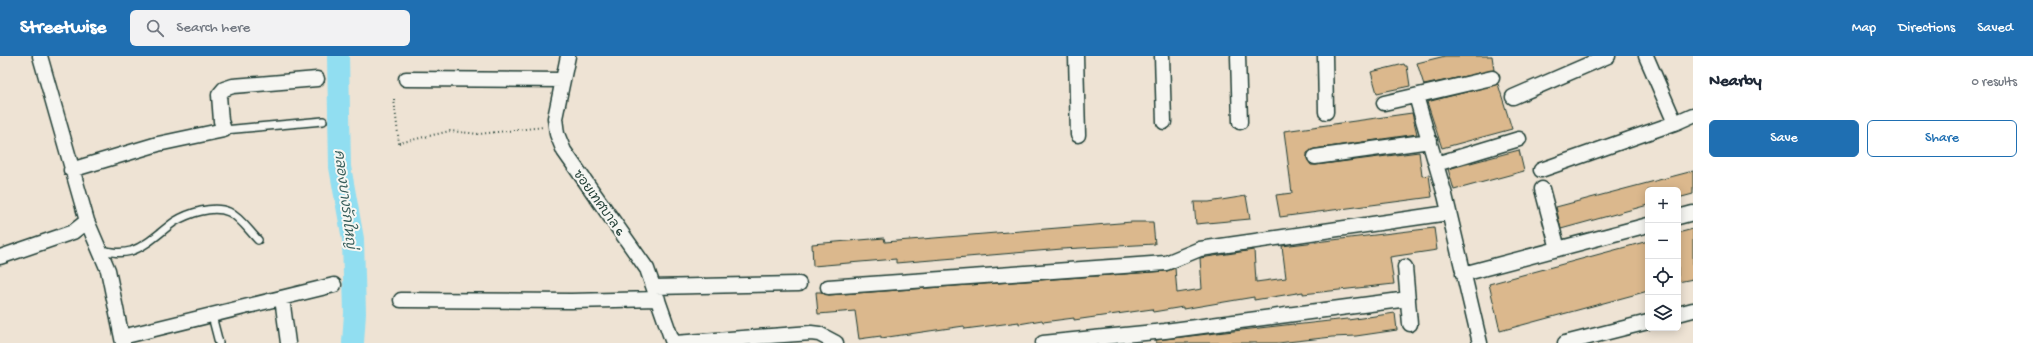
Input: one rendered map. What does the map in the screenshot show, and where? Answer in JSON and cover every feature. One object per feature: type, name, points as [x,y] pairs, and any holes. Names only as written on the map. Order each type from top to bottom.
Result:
[{"type":"street","points":[[40,56],[71,170],[87,221],[101,250],[108,270],[122,340],[334,285]]},
{"type":"street","name":"ซอยเทศบาล 6","points":[[568,56],[555,126],[564,151],[636,251],[646,269],[656,293],[674,343]]},
{"type":"street","points":[[1076,56],[1078,135]]},
{"type":"street","points":[[1162,56],[1164,122]]},
{"type":"street","points":[[1238,56],[1240,122]]},
{"type":"street","points":[[1325,56],[1326,112]]},
{"type":"street","points":[[1513,97],[1608,56]]},
{"type":"street","points":[[1648,57],[1675,123]]},
{"type":"street","points":[[1384,103],[1492,78]]},
{"type":"street","points":[[71,170],[158,144],[224,130],[221,121],[219,95],[224,89],[233,86],[317,79]]},
{"type":"street","points":[[406,79],[563,80]]},
{"type":"street","points":[[1416,96],[1436,164],[1480,343]]},
{"type":"street","points":[[1541,170],[1675,123],[1693,115]]},
{"type":"street","points":[[1436,164],[1519,139]]},
{"type":"street","points":[[1315,157],[1430,141]]},
{"type":"street","points":[[1542,189],[1558,249]]},
{"type":"street","points":[[828,287],[1166,263],[1200,249],[1448,213]]},
{"type":"street","points":[[1681,216],[1693,213]]},
{"type":"street","points":[[0,257],[73,232],[87,221]]},
{"type":"street","points":[[1463,274],[1645,226]]},
{"type":"street","points":[[1406,267],[1410,324]]},
{"type":"street","points":[[401,300],[570,301],[656,293],[799,284]]},
{"type":"street","points":[[282,298],[288,343]]},
{"type":"street","points":[[1043,343],[1166,337],[1408,299]]},
{"type":"street","points":[[1681,313],[1693,310]]},
{"type":"street","points":[[1565,343],[1645,323]]},
{"type":"street","points":[[674,343],[796,338],[820,334],[836,343]]},
{"type":"lane","points":[[224,130],[323,121]]},
{"type":"lane","points":[[101,250],[114,253],[132,251],[152,240],[175,221],[201,211],[216,208],[230,213],[258,240]]},
{"type":"lane","points":[[212,316],[219,343]]},
{"type":"path","points":[[394,99],[399,143],[450,131],[479,134],[555,126]]},
{"type":"building","points":[[1445,56],[1492,56],[1494,70],[1424,85],[1417,63]]},
{"type":"building","points":[[1404,64],[1407,66],[1410,86],[1377,93],[1371,72]]},
{"type":"building","points":[[1498,84],[1512,129],[1442,148],[1427,102]]},
{"type":"building","points":[[1412,113],[1417,134],[1314,149],[1307,153],[1307,159],[1311,165],[1316,165],[1419,152],[1422,176],[1429,175],[1432,197],[1280,217],[1276,195],[1292,193],[1284,131]]},
{"type":"building","points":[[1519,150],[1524,171],[1454,190],[1448,169]]},
{"type":"building","points":[[1693,171],[1693,194],[1681,197],[1681,187],[1645,187],[1645,206],[1561,229],[1556,207]]},
{"type":"building","points":[[1246,196],[1250,219],[1196,224],[1194,202],[1209,202]]},
{"type":"building","points":[[1132,222],[1153,222],[1155,244],[1062,249],[896,263],[896,259],[813,266],[812,244],[884,238],[885,242]]},
{"type":"building","points":[[1434,228],[1437,250],[1390,257],[1394,284],[1303,294],[1303,292],[1254,300],[1254,297],[1183,309],[1183,307],[1153,312],[1152,309],[1074,320],[1074,318],[1043,322],[1042,320],[1019,324],[1019,322],[965,329],[964,326],[881,338],[881,336],[859,339],[855,311],[818,314],[816,292],[829,295],[1167,271],[1175,268],[1177,293],[1202,289],[1200,258],[1254,250],[1256,282],[1286,278],[1282,246]]},
{"type":"building","points":[[1693,229],[1693,279],[1681,281],[1681,259],[1681,232]]},
{"type":"building","points":[[1645,242],[1645,292],[1500,331],[1489,284]]},
{"type":"building","points":[[1395,313],[1397,330],[1356,336],[1278,343],[1156,343],[1156,340],[1294,324],[1348,320]]},
{"type":"waterway","name":"คลองบางรักใหญ่","points":[[338,56],[340,167],[353,239],[355,313],[353,343]]}]
